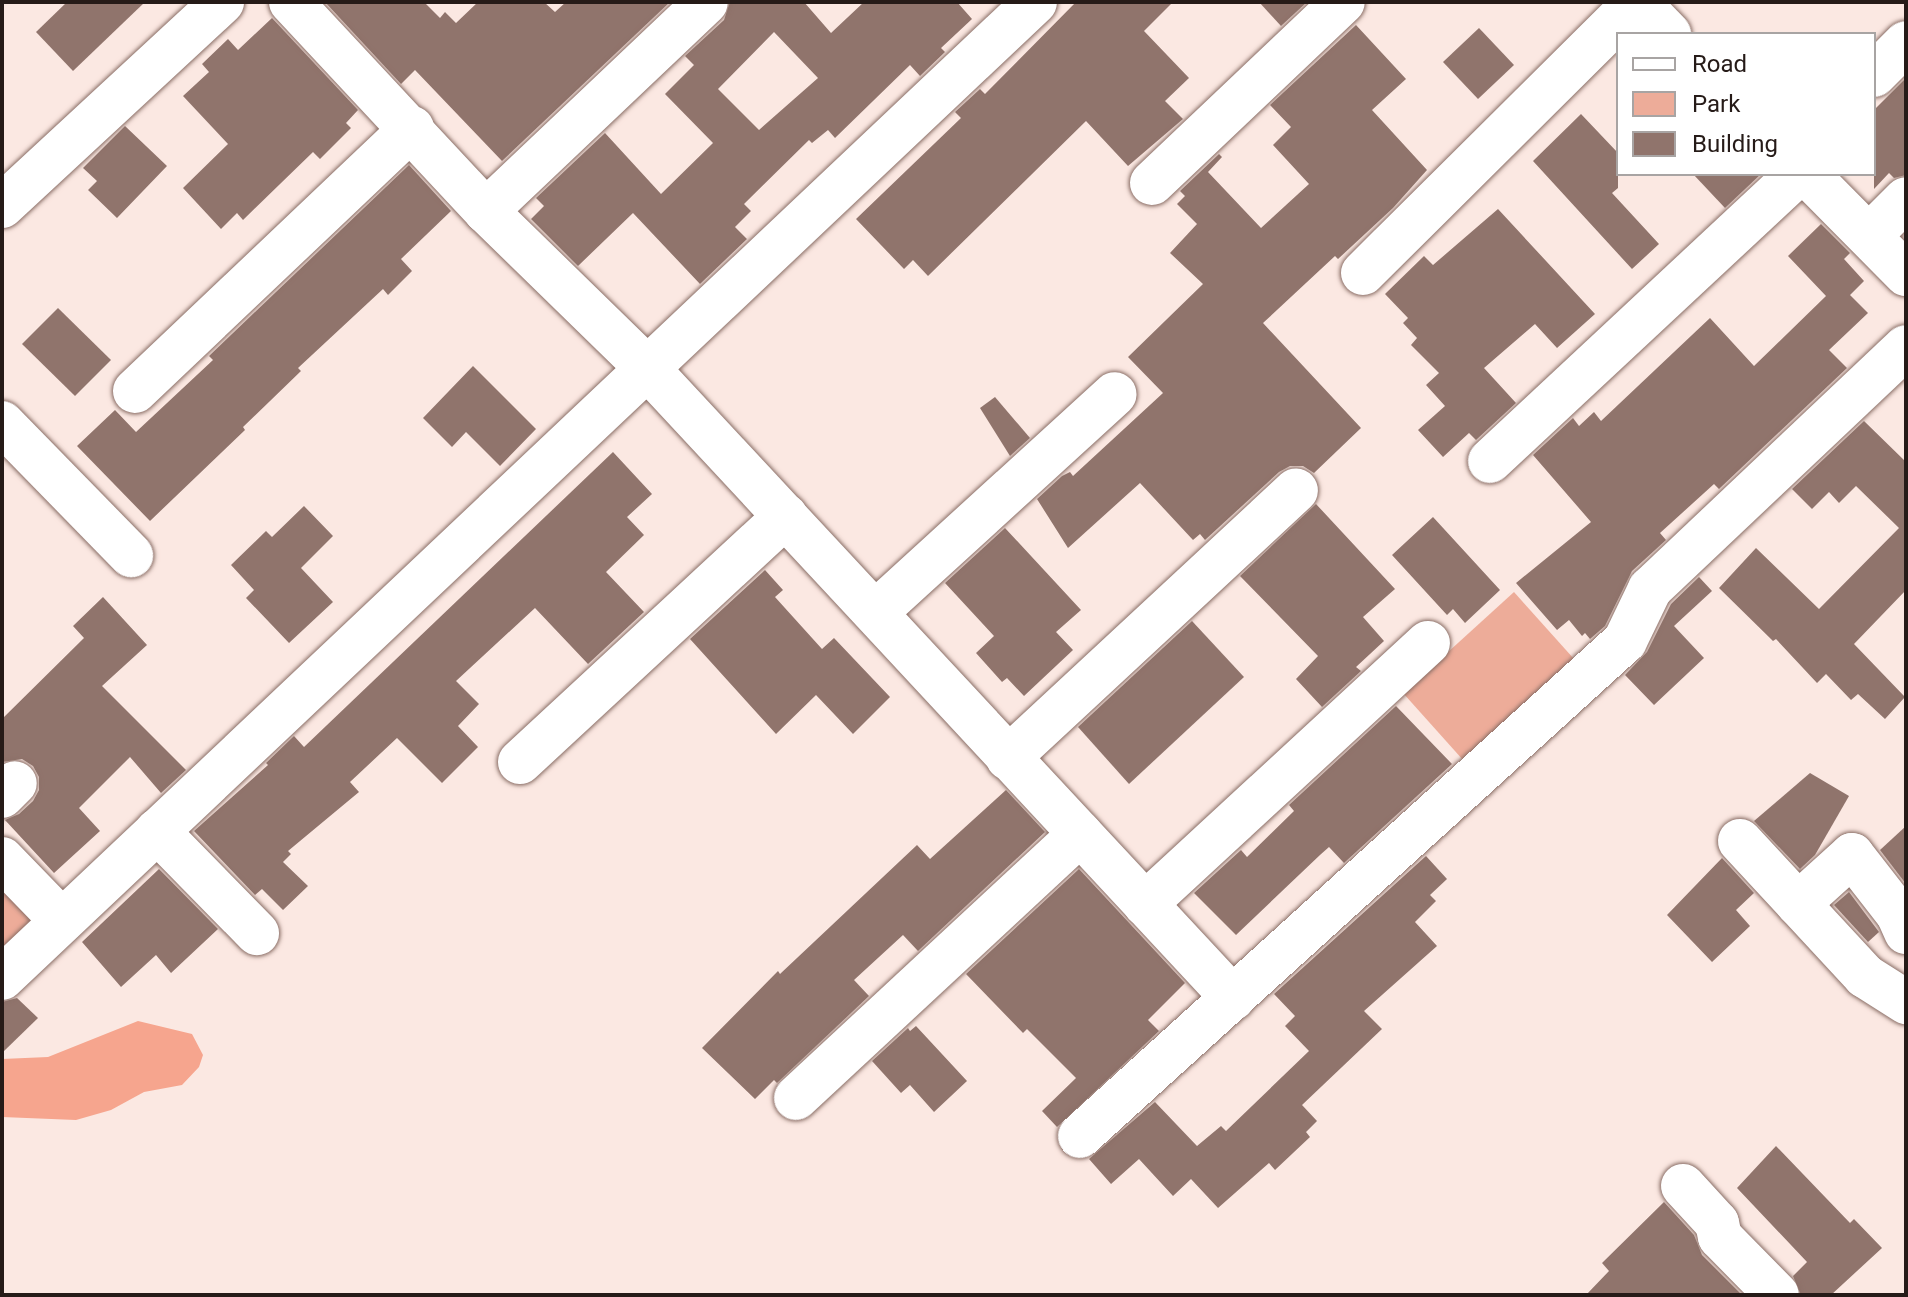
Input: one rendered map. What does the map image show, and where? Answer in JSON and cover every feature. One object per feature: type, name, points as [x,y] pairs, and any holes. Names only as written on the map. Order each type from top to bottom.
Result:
[{"type":"street","points":[[2,206],[222,2]]},
{"type":"street","points":[[291,2],[412,128],[486,211],[648,369],[1233,998]]},
{"type":"street","points":[[486,211],[706,2]]},
{"type":"street","points":[[2,978],[1035,2]]},
{"type":"street","points":[[1152,183],[1343,2]]},
{"type":"street","points":[[1363,273],[1637,2],[1667,32]]},
{"type":"street","points":[[1876,73],[1906,43]]},
{"type":"street","points":[[135,391],[412,128]]},
{"type":"street","points":[[1490,461],[1796,176]]},
{"type":"street","points":[[1809,176],[1906,274]]},
{"type":"street","points":[[1869,236],[1906,199]]},
{"type":"street","points":[[1080,1136],[1625,641],[1650,589],[1906,347]]},
{"type":"street","points":[[876,612],[1115,394]]},
{"type":"street","points":[[2,423],[131,555]]},
{"type":"street","points":[[1008,758],[1296,490]]},
{"type":"street","points":[[520,762],[786,516]]},
{"type":"street","points":[[1145,904],[1428,643]]},
{"type":"street","points":[[157,831],[257,933]]},
{"type":"street","points":[[796,1098],[1080,834]]},
{"type":"street","points":[[1740,841],[1865,976],[1906,1002]]},
{"type":"street","points":[[1798,904],[1852,855],[1898,914],[1906,932]]},
{"type":"street","points":[[2,859],[62,921]]},
{"type":"street","points":[[1683,1186],[1717,1223],[1720,1237],[1777,1295]]},
{"type":"green space","points":[[1514,592],[1583,669],[1472,770],[1403,693]]},
{"type":"green space","points":[[2,877],[47,924],[2,965]]},
{"type":"shaded area","points":[[138,1021],[192,1034],[203,1055],[199,1067],[182,1085],[144,1092],[111,1110],[76,1120],[2,1117],[2,1059],[48,1057]]},
{"type":"building","points":[[67,2],[145,2],[73,71],[36,32]]},
{"type":"building","points":[[325,2],[424,2],[440,18],[445,12],[456,23],[478,2],[544,2],[555,12],[566,2],[670,2],[502,161],[415,70],[401,84]]},
{"type":"building","points":[[730,2],[804,2],[831,33],[864,2],[957,2],[972,19],[941,48],[945,52],[920,76],[910,65],[835,138],[828,130],[812,143],[809,140],[744,204],[751,211],[735,227],[747,239],[700,284],[633,213],[578,266],[531,219],[544,206],[536,198],[605,133],[661,194],[713,143],[665,94],[694,65],[685,56],[724,20]],"holes":[[[774,32],[818,78],[759,130],[718,89]]]},
{"type":"building","points":[[1076,2],[1173,2],[1144,31],[1189,78],[1165,101],[1183,119],[1128,166],[1086,121],[928,276],[913,260],[904,269],[856,219],[961,118],[955,112],[980,89],[985,94]]},
{"type":"building","points":[[1259,2],[1307,2],[1281,26]]},
{"type":"building","points":[[272,18],[358,110],[346,123],[351,128],[320,159],[313,152],[243,220],[237,213],[221,229],[183,188],[228,144],[183,96],[209,72],[202,64],[228,39],[238,50]]},
{"type":"building","points":[[1356,25],[1406,79],[1372,110],[1427,170],[1393,208],[1338,259],[1335,256],[1263,323],[1361,428],[1314,473],[1303,466],[1290,466],[1279,472],[1205,540],[1200,534],[1193,540],[1140,483],[1068,548],[1037,499],[1062,476],[1070,472],[1073,476],[1163,393],[1128,357],[1203,284],[1170,253],[1197,224],[1177,204],[1185,196],[1180,191],[1219,154],[1222,157],[1208,172],[1261,228],[1309,184],[1273,145],[1291,127],[1270,105]]},
{"type":"building","points":[[1479,28],[1514,65],[1478,99],[1443,62]]},
{"type":"building","points":[[1906,78],[1906,175],[1894,178],[1889,173],[1874,189],[1876,176],[1876,108]]},
{"type":"building","points":[[1581,114],[1616,151],[1618,188],[1612,193],[1659,244],[1632,269],[1533,161]]},
{"type":"building","points":[[125,126],[167,166],[117,218],[88,190],[97,181],[83,168]]},
{"type":"building","points":[[409,165],[451,211],[401,259],[412,271],[388,295],[383,289],[298,368],[301,371],[243,427],[245,430],[150,521],[77,446],[115,410],[136,432],[213,360],[209,356]]},
{"type":"building","points":[[1695,176],[1759,176],[1725,208]]},
{"type":"building","points":[[1498,209],[1595,314],[1557,348],[1535,324],[1484,368],[1516,403],[1476,440],[1469,433],[1443,457],[1418,430],[1445,406],[1426,385],[1439,373],[1411,345],[1417,338],[1403,323],[1408,318],[1385,294],[1424,256],[1433,265]]},
{"type":"building","points":[[1821,224],[1850,253],[1844,259],[1864,281],[1850,295],[1868,313],[1829,350],[1847,368],[1719,489],[1714,484],[1660,533],[1666,540],[1632,571],[1605,626],[1590,639],[1585,633],[1582,636],[1569,620],[1557,630],[1516,583],[1591,522],[1533,455],[1573,418],[1579,426],[1594,412],[1601,421],[1710,318],[1754,366],[1826,296],[1788,256]]},
{"type":"building","points":[[58,308],[111,360],[75,396],[22,344]]},
{"type":"building","points":[[473,366],[536,429],[500,466],[466,432],[452,447],[423,418]]},
{"type":"building","points":[[995,397],[1030,438],[1010,456],[980,408]]},
{"type":"building","points":[[1864,421],[1906,462],[1906,590],[1854,644],[1905,697],[1885,719],[1858,694],[1851,700],[1826,674],[1817,683],[1776,639],[1773,641],[1719,588],[1756,548],[1819,609],[1899,528],[1856,486],[1839,503],[1829,492],[1812,509],[1792,489]]},
{"type":"building","points":[[613,452],[652,494],[627,517],[644,535],[606,572],[644,612],[588,664],[535,608],[456,681],[479,704],[458,726],[478,747],[442,783],[397,738],[350,782],[359,792],[288,851],[291,854],[283,862],[308,886],[283,910],[262,889],[255,895],[194,831],[268,765],[266,763],[294,736],[304,747]]},
{"type":"building","points":[[1316,504],[1395,589],[1363,617],[1384,641],[1356,667],[1361,671],[1322,707],[1296,679],[1318,656],[1240,576]]},
{"type":"building","points":[[304,506],[333,536],[301,568],[333,602],[289,643],[246,598],[254,590],[231,565],[266,531],[272,537]]},
{"type":"building","points":[[1433,517],[1500,590],[1465,623],[1453,609],[1447,615],[1392,555]]},
{"type":"building","points":[[1005,528],[1081,610],[1056,632],[1073,650],[1024,696],[1007,678],[1002,682],[976,653],[994,636],[945,583]]},
{"type":"building","points":[[765,570],[783,590],[775,597],[822,649],[834,638],[890,697],[853,734],[816,695],[776,734],[690,639]]},
{"type":"building","points":[[1699,577],[1712,591],[1674,626],[1704,658],[1654,705],[1625,675],[1647,652],[1671,604]]},
{"type":"building","points":[[103,597],[147,645],[102,686],[186,770],[161,793],[130,757],[79,808],[100,831],[54,873],[5,820],[19,814],[33,801],[39,790],[39,777],[33,766],[22,759],[2,762],[2,719],[84,638],[73,626]]},
{"type":"building","points":[[1192,621],[1244,677],[1129,784],[1078,727]]},
{"type":"building","points":[[1396,706],[1452,764],[1344,863],[1329,847],[1236,935],[1194,893],[1241,850],[1247,857],[1294,811],[1289,805]]},
{"type":"building","points":[[1810,773],[1849,796],[1815,855],[1800,869],[1754,821]]},
{"type":"building","points":[[1006,790],[1045,832],[918,951],[903,935],[854,980],[869,996],[777,1083],[774,1080],[755,1099],[702,1048],[778,971],[780,974],[917,845],[930,859]]},
{"type":"building","points":[[1906,826],[1906,884],[1880,850]]},
{"type":"building","points":[[1426,856],[1447,879],[1430,895],[1436,901],[1415,922],[1437,946],[1364,1011],[1382,1029],[1302,1105],[1317,1121],[1306,1132],[1310,1137],[1275,1170],[1269,1163],[1218,1208],[1191,1179],[1173,1196],[1139,1159],[1111,1184],[1089,1159],[1155,1102],[1197,1146],[1221,1126],[1226,1131],[1309,1051],[1285,1026],[1295,1016],[1274,994]]},
{"type":"building","points":[[1722,858],[1754,893],[1736,910],[1750,926],[1712,962],[1667,915]]},
{"type":"building","points":[[159,869],[218,929],[171,973],[156,955],[121,987],[82,942]]},
{"type":"building","points":[[1079,869],[1185,983],[1148,1020],[1159,1031],[1057,1127],[1042,1111],[1076,1078],[1027,1029],[1023,1033],[966,974]]},
{"type":"building","points":[[1849,892],[1879,932],[1868,942],[1834,905]]},
{"type":"building","points":[[17,998],[38,1018],[2,1053],[2,1002]]},
{"type":"building","points":[[916,1026],[967,1081],[934,1112],[910,1085],[901,1093],[872,1061],[908,1028],[910,1031]]},
{"type":"building","points":[[1776,1146],[1850,1223],[1854,1219],[1882,1248],[1831,1295],[1801,1295],[1793,1276],[1807,1262],[1737,1188]]},
{"type":"building","points":[[1664,1202],[1694,1235],[1702,1255],[1742,1295],[1586,1295],[1609,1271],[1602,1263]]}]
